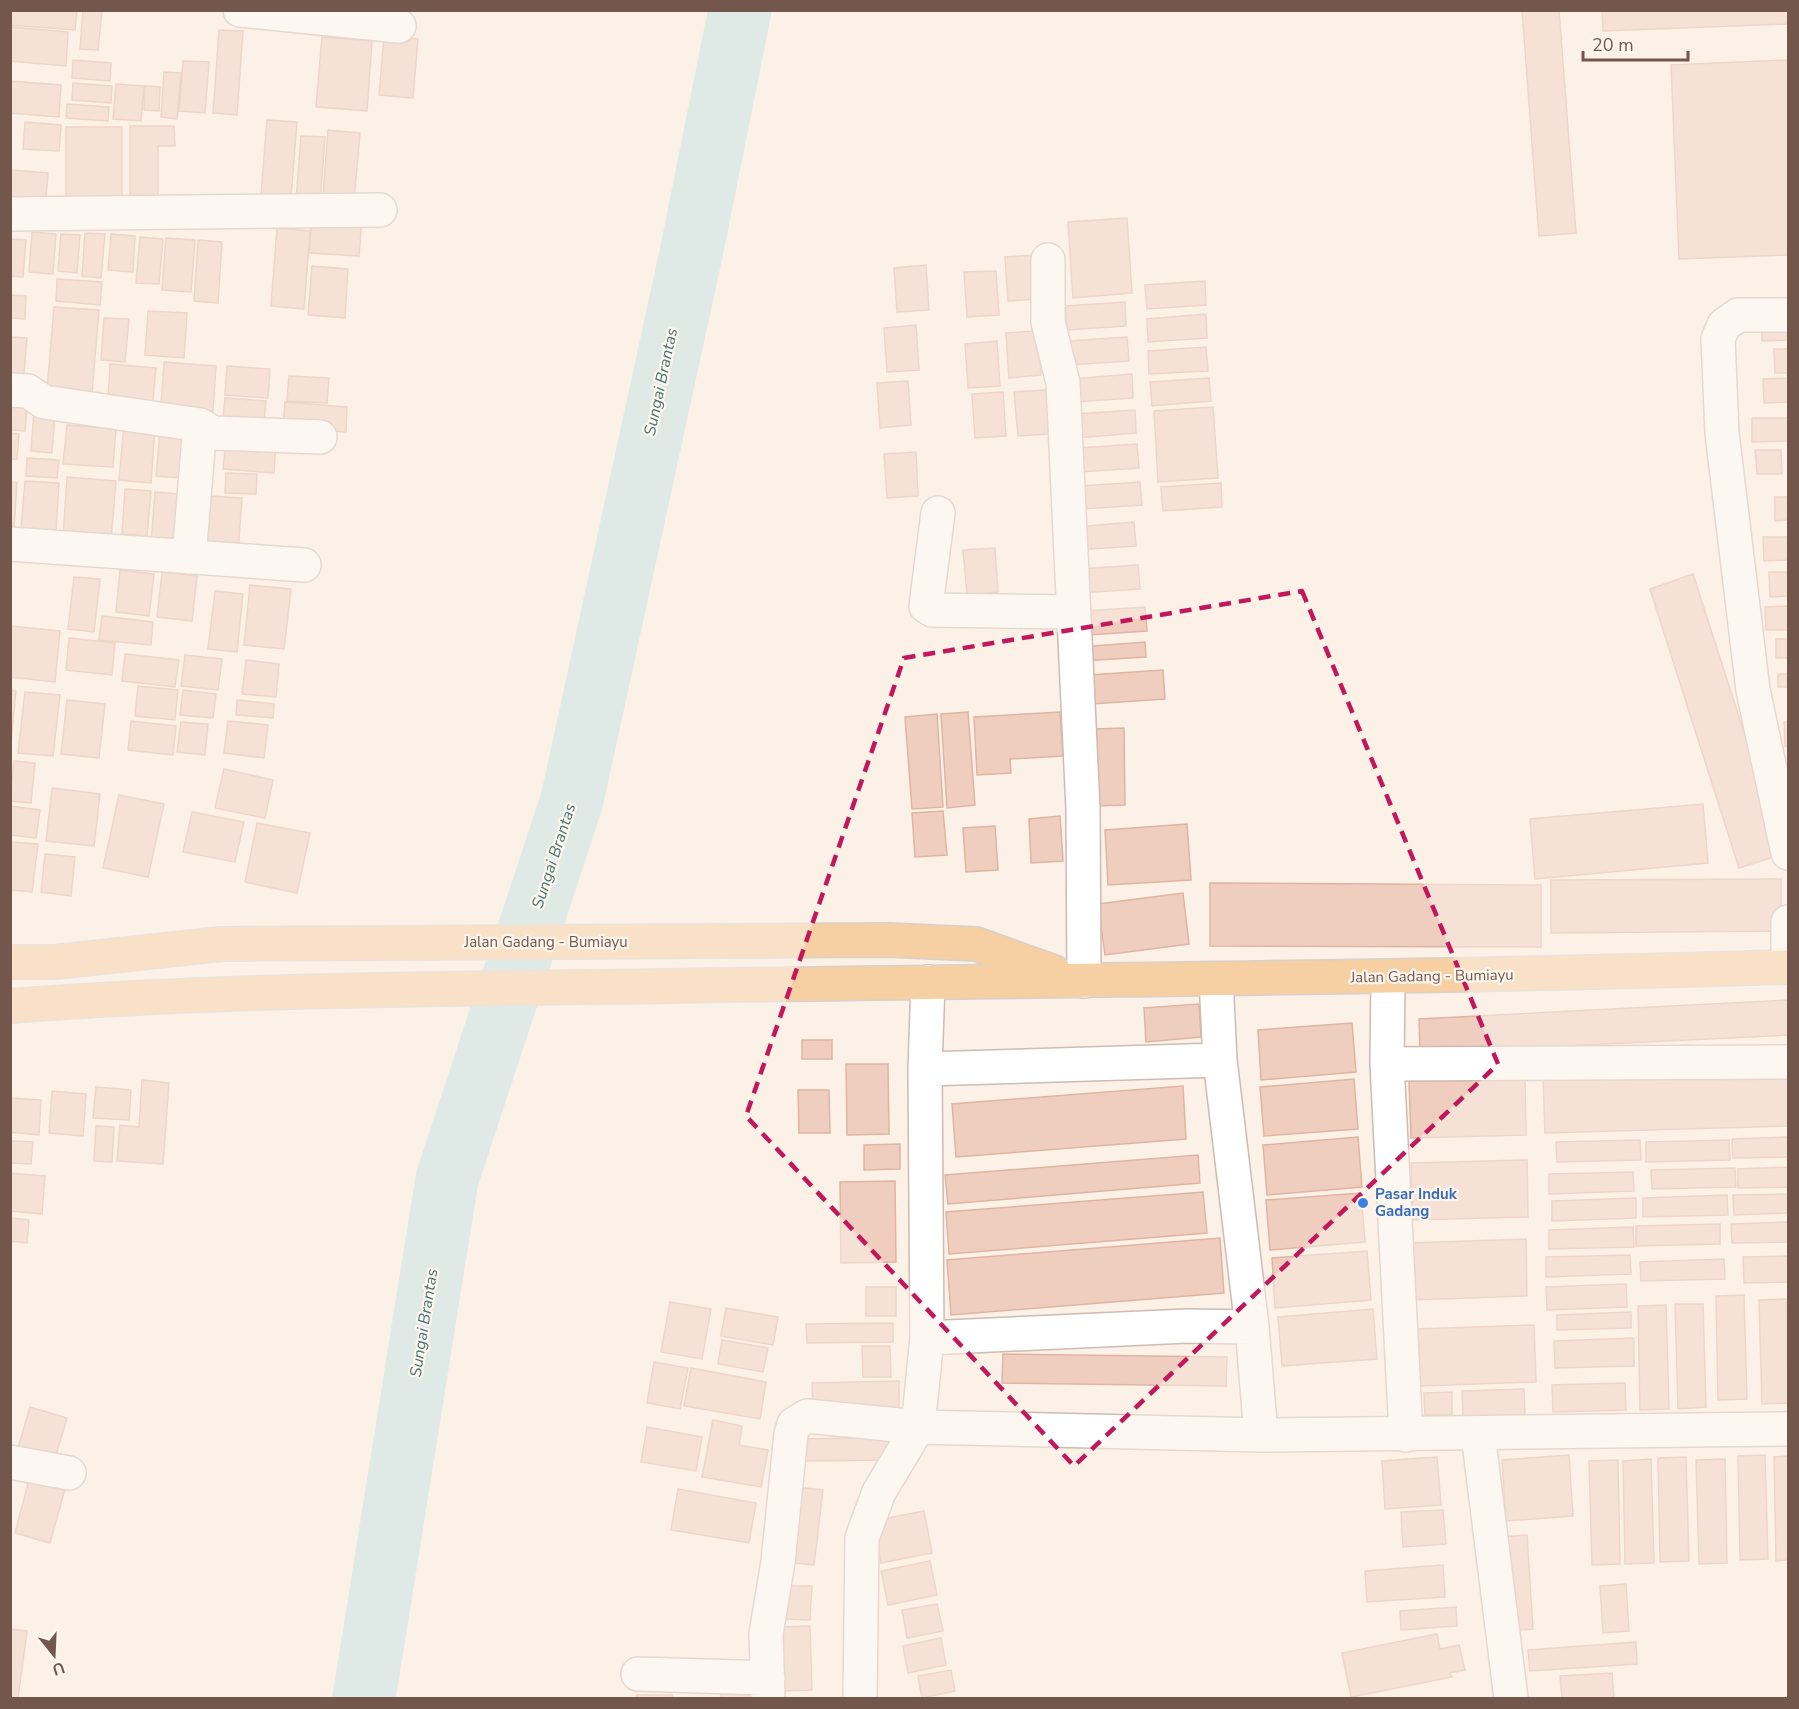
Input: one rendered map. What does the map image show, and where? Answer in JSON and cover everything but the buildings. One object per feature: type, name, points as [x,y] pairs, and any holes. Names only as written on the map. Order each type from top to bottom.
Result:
[{"type":"main road","name":"Jalan Gadang - Bumiayu","points":[[10,962],[55,962],[221,944],[889,940],[976,944],[1080,980]]},
{"type":"main road","name":"Jalan Gadang - Bumiayu","points":[[10,1006],[230,992],[875,982],[1388,978],[1788,968]]},
{"type":"street","points":[[240,10],[399,26]]},
{"type":"street","points":[[10,214],[380,210]]},
{"type":"street","points":[[1048,260],[1048,322],[1063,383],[1083,809],[1080,980]]},
{"type":"street","points":[[1788,315],[1738,315],[1724,325],[1718,339],[1722,433],[1753,690],[1788,853]]},
{"type":"street","points":[[10,390],[28,391],[44,402],[200,425],[213,433],[320,436]]},
{"type":"street","points":[[189,557],[200,425]]},
{"type":"street","points":[[938,513],[926,606],[932,609],[1073,612]]},
{"type":"street","points":[[10,544],[304,565]]},
{"type":"street","points":[[1788,922],[1788,959]]},
{"type":"street","points":[[1388,978],[1387,1064],[1406,1435]]},
{"type":"street","points":[[1216,979],[1220,1060],[1252,1327],[1261,1435]]},
{"type":"street","points":[[860,1698],[862,1538],[879,1492],[918,1427],[927,1338],[925,1070],[928,982]]},
{"type":"street","points":[[925,1070],[1220,1060]]},
{"type":"street","points":[[1387,1064],[1788,1062]]},
{"type":"street","points":[[927,1338],[1187,1326],[1252,1327]]},
{"type":"street","points":[[638,1674],[768,1688],[766,1634],[794,1425],[807,1416],[918,1427],[1261,1435],[1788,1429]]},
{"type":"street","points":[[1478,1434],[1511,1698]]},
{"type":"street","points":[[10,1461],[69,1473]]},
{"type":"highlighted area","points":[[1302,591],[1498,1064],[1074,1466],[746,1116],[904,658]]},
{"type":"waterway","name":"Sungai Brantas","points":[[364,1698],[447,1179],[572,800],[692,249],[740,10]]},
{"type":"place","name":"Pasar Induk Gadang","points":[[1363,1203]]}]
